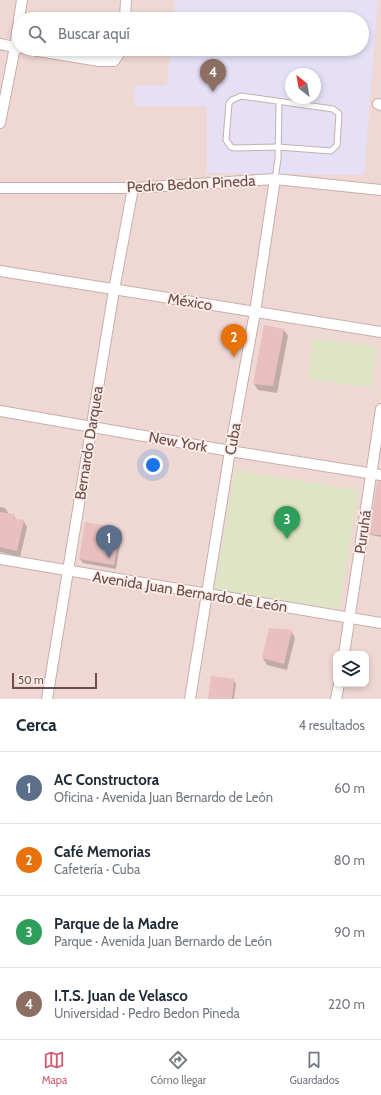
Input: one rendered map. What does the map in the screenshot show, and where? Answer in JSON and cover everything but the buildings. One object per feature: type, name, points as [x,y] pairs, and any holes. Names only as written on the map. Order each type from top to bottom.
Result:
[{"type":"street","points":[[20,12],[22,0]]},
{"type":"street","points":[[125,12],[126,0]]},
{"type":"street","points":[[0,44],[12,47]]},
{"type":"street","points":[[0,124],[15,56]]},
{"type":"street","points":[[69,56],[99,61],[114,61],[117,56]]},
{"type":"street","name":"Pedro Bedon Pineda","points":[[0,188],[133,188],[275,179],[381,190]]},
{"type":"street","name":"Cuba","points":[[190,699],[208,595],[230,451],[255,312],[275,179]]},
{"type":"street","name":"Bernardo Darquea","points":[[47,699],[114,290],[133,188]]},
{"type":"street","name":"México","points":[[0,271],[381,332]]},
{"type":"street","name":"Puruhá","points":[[344,651],[376,474],[381,409]]},
{"type":"street","name":"New York","points":[[0,411],[230,451],[376,474]]},
{"type":"street","name":"Avenida Juan Bernardo de León","points":[[0,559],[68,572],[381,623]]},
{"type":"street","points":[[336,699],[338,687]]},
{"type":"lane","points":[[241,96],[333,109],[338,112],[337,145],[331,151],[278,147],[231,147],[226,140],[229,103],[241,96]]},
{"type":"lane","points":[[275,179],[278,159],[279,102]]},
{"type":"shaded area","points":[[0,0],[381,0],[381,699],[0,699]]},
{"type":"shaded area","points":[[175,0],[378,0],[364,175],[207,173],[207,106],[135,106],[134,86],[167,85],[169,56],[369,56],[369,12],[174,12]]},
{"type":"green space","points":[[313,338],[377,346],[371,388],[308,379]]},
{"type":"green space","points":[[235,470],[359,490],[339,609],[214,589]]},
{"type":"place","name":"I.T.S. Juan de Velasco","points":[[213,92]]},
{"type":"place","name":"Café Memorias","points":[[234,357]]},
{"type":"place","name":"Parque de la Madre","points":[[287,539]]},
{"type":"place","name":"AC Constructora","points":[[109,558]]}]
